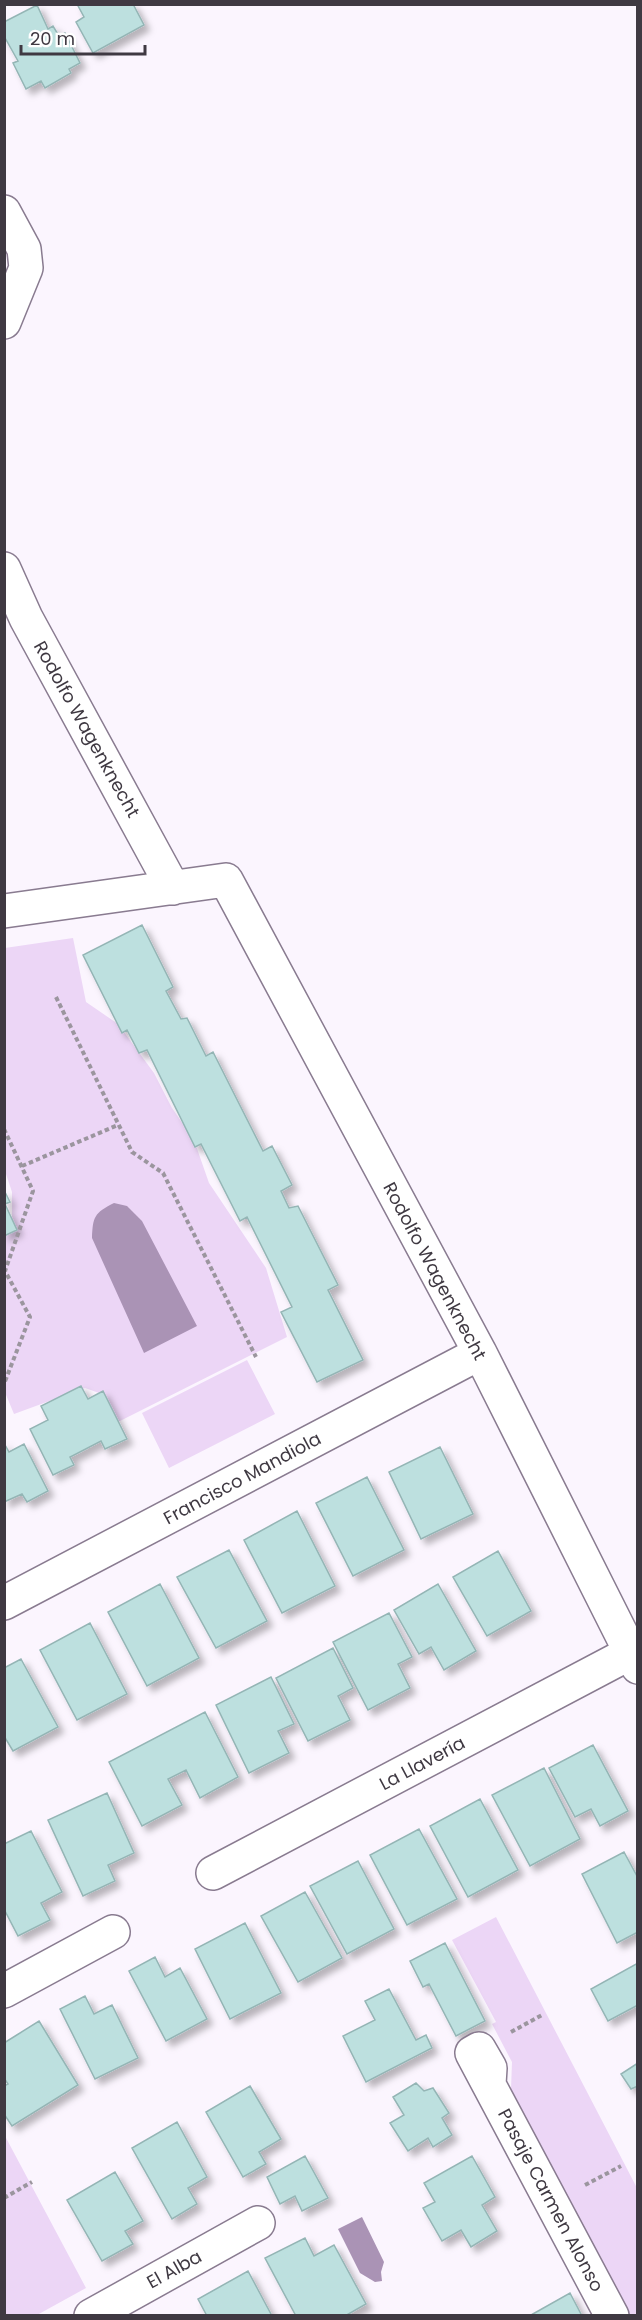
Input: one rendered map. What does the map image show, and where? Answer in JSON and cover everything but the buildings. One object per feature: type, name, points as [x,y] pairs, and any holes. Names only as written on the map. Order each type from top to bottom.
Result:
[{"type":"street","points":[[4,212],[24,249],[26,268],[4,322]]},
{"type":"street","name":"Rodolfo Wagenknecht","points":[[4,569],[26,618],[173,888],[226,880],[480,1353],[634,1660]]},
{"type":"street","points":[[4,911],[173,888]]},
{"type":"street","name":"Francisco Mandiola","points":[[4,1603],[480,1353]]},
{"type":"street","name":"La Llavería","points":[[213,1873],[634,1660]]},
{"type":"street","points":[[4,1991],[113,1932]]},
{"type":"street","name":"Pasaje Carmen Alonso","points":[[489,2084],[612,2316]]},
{"type":"street","name":"El Alba","points":[[91,2316],[258,2223]]},
{"type":"path","points":[[56,997],[132,1152],[163,1173],[256,1357]]},
{"type":"path","points":[[21,1166],[118,1125]]},
{"type":"path","points":[[4,1130],[33,1191],[5,1271],[30,1317],[4,1384]]},
{"type":"path","points":[[514,2043],[509,2033],[542,2015]]},
{"type":"path","points":[[580,2174],[585,2185],[621,2166]]},
{"type":"path","points":[[4,2198],[32,2182]]},
{"type":"shaded area","points":[[73,938],[86,1002],[118,1024],[154,1073],[172,1108],[194,1140],[209,1183],[266,1268],[287,1337],[116,1423],[102,1394],[85,1388],[14,1414],[4,1390],[4,1228],[12,1223],[12,1192],[5,1171],[5,948]]},
{"type":"shaded area","points":[[114,1203],[127,1206],[142,1221],[197,1326],[144,1353],[92,1238],[96,1216]]},
{"type":"shaded area","points":[[247,1360],[275,1414],[169,1468],[142,1413]]},
{"type":"shaded area","points":[[496,1917],[637,2188],[637,2315],[628,2315],[511,2089],[512,2062],[492,2024],[496,2022],[452,1940]]},
{"type":"shaded area","points":[[5,2136],[86,2288],[37,2315],[5,2315]]},
{"type":"shaded area","points":[[362,2217],[384,2262],[381,2272],[382,2281],[375,2282],[360,2273],[338,2229]]}]
